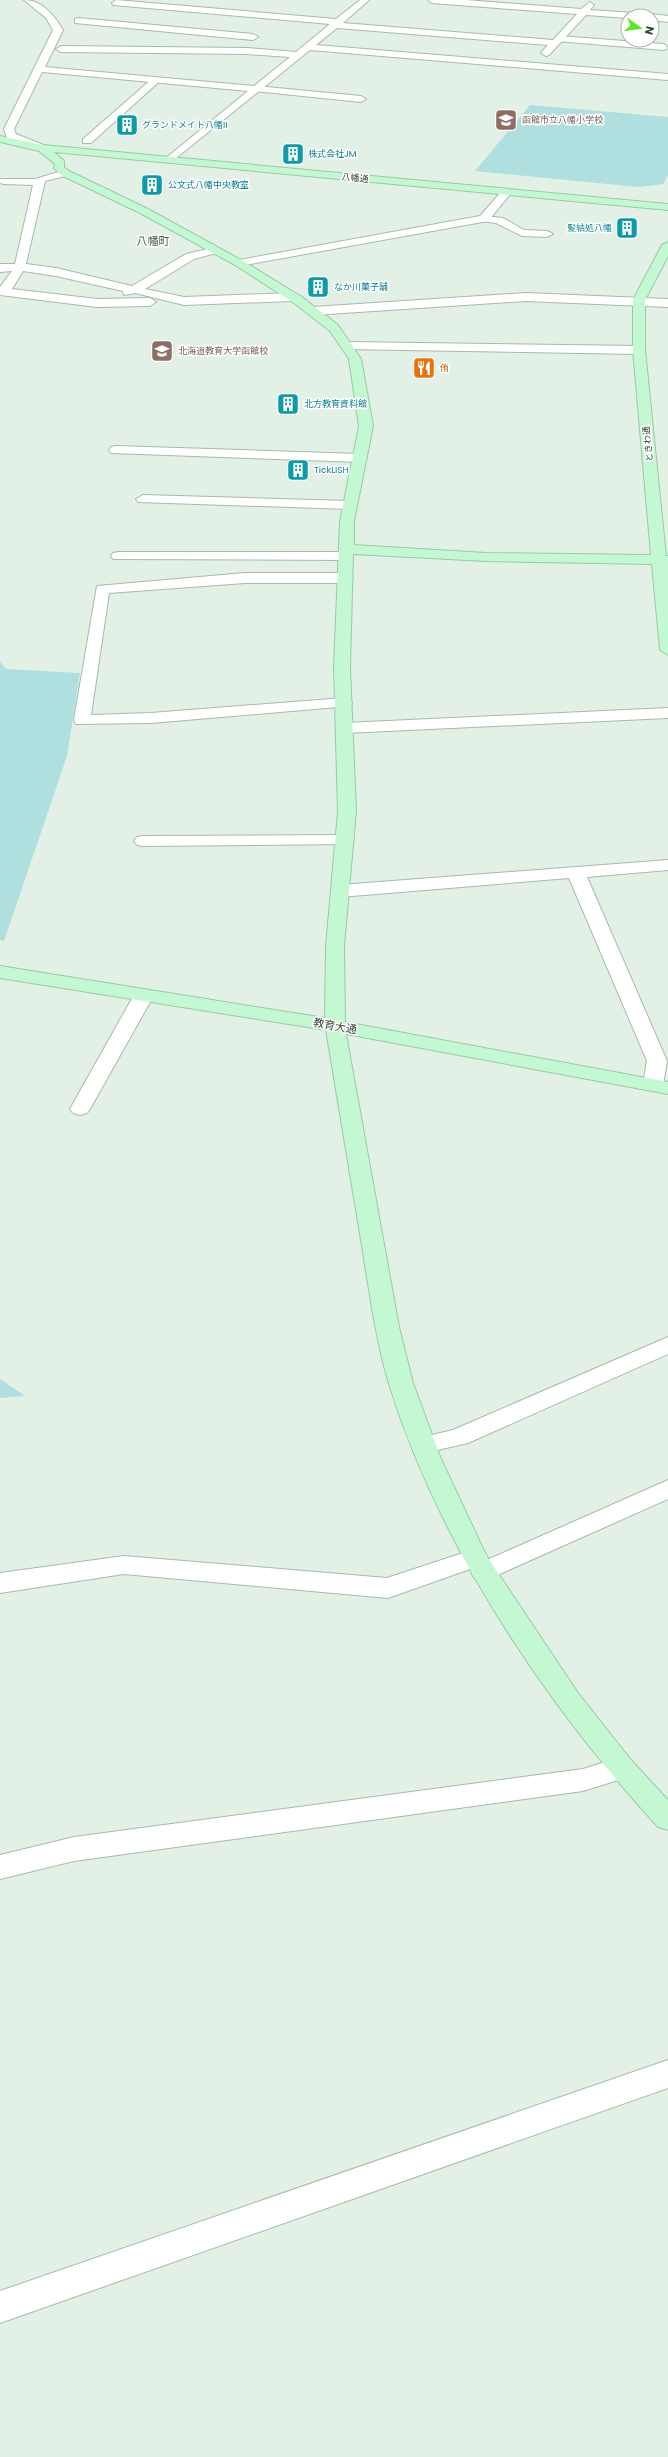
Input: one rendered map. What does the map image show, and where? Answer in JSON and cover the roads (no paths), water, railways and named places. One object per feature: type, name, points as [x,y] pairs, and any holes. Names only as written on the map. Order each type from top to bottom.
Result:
[{"type":"street","points":[[28,0],[44,11],[66,22],[261,38]]},
{"type":"street","points":[[170,160],[299,55],[307,43],[337,23],[365,0]]},
{"type":"street","points":[[432,0],[620,15]]},
{"type":"street","points":[[534,66],[594,0]]},
{"type":"street","points":[[116,3],[436,33],[664,47]]},
{"type":"street","points":[[97,13],[66,22],[58,30],[9,129],[11,136],[42,148],[60,162],[59,168],[65,173],[144,211],[239,262],[313,311],[334,328],[355,359],[364,405],[366,426],[350,505],[346,552],[342,667],[348,784],[335,946],[335,1026],[387,1327],[401,1383],[424,1445],[480,1565],[568,1700],[621,1768],[668,1819]]},
{"type":"street","points":[[412,56],[436,33]]},
{"type":"street","points":[[307,43],[412,56],[668,77]]},
{"type":"street","points":[[61,49],[247,51],[299,55]]},
{"type":"street","points":[[38,69],[361,99]]},
{"type":"street","points":[[87,141],[156,80]]},
{"type":"street","name":"八幡通","points":[[0,139],[42,148]]},
{"type":"street","name":"八幡通","points":[[0,148],[42,148],[668,208]]},
{"type":"street","points":[[65,173],[40,179],[20,267],[2,291],[96,303],[292,297]]},
{"type":"street","points":[[4,181],[39,182]]},
{"type":"street","points":[[484,219],[506,193]]},
{"type":"street","points":[[239,262],[484,219],[499,220],[522,233],[547,234]]},
{"type":"street","name":"ときわ通","points":[[668,246],[639,300],[640,350],[664,560],[668,650]]},
{"type":"street","points":[[96,303],[132,290],[153,280],[190,256],[216,250]]},
{"type":"street","points":[[0,268],[20,267],[56,272],[184,301]]},
{"type":"street","points":[[313,311],[526,297],[639,300],[668,303]]},
{"type":"street","points":[[347,346],[640,350]]},
{"type":"street","points":[[116,450],[360,458]]},
{"type":"street","points":[[143,499],[350,505]]},
{"type":"street","points":[[118,556],[346,552],[486,557],[664,560]]},
{"type":"street","points":[[344,703],[151,718],[82,720],[102,588],[245,578],[345,578]]},
{"type":"street","points":[[345,728],[668,713]]},
{"type":"street","points":[[142,840],[344,840]]},
{"type":"street","points":[[340,891],[668,865]]},
{"type":"street","points":[[576,873],[657,1061],[660,1086]]},
{"type":"street","name":"教育大通","points":[[0,972],[335,1026],[660,1086]]},
{"type":"street","points":[[80,1109],[144,995]]},
{"type":"street","points":[[424,1445],[459,1437],[668,1345]]},
{"type":"street","points":[[0,1584],[124,1566],[388,1588],[480,1565],[668,1489]]},
{"type":"street","points":[[0,1867],[74,1849],[583,1780],[621,1768]]},
{"type":"street","points":[[0,2307],[668,2074]]},
{"type":"place","name":"函館市立八幡小学校","points":[[506,120]]},
{"type":"place","name":"グランドメイト八幡II","points":[[127,125]]},
{"type":"place","name":"株式会社JM","points":[[293,154]]},
{"type":"place","name":"公文式八幡中央教室","points":[[152,185]]},
{"type":"place","name":"髪結処八幡","points":[[627,228]]},
{"type":"place","name":"なか川菓子舗","points":[[318,287]]},
{"type":"place","name":"北海道教育大学函館校","points":[[162,351]]},
{"type":"place","name":"侑","points":[[424,368]]},
{"type":"place","name":"北方教育資料館","points":[[288,404]]},
{"type":"place","name":"TickLISH","points":[[298,470]]},
{"type":"district","name":"八幡町","points":[[153,241]]}]
